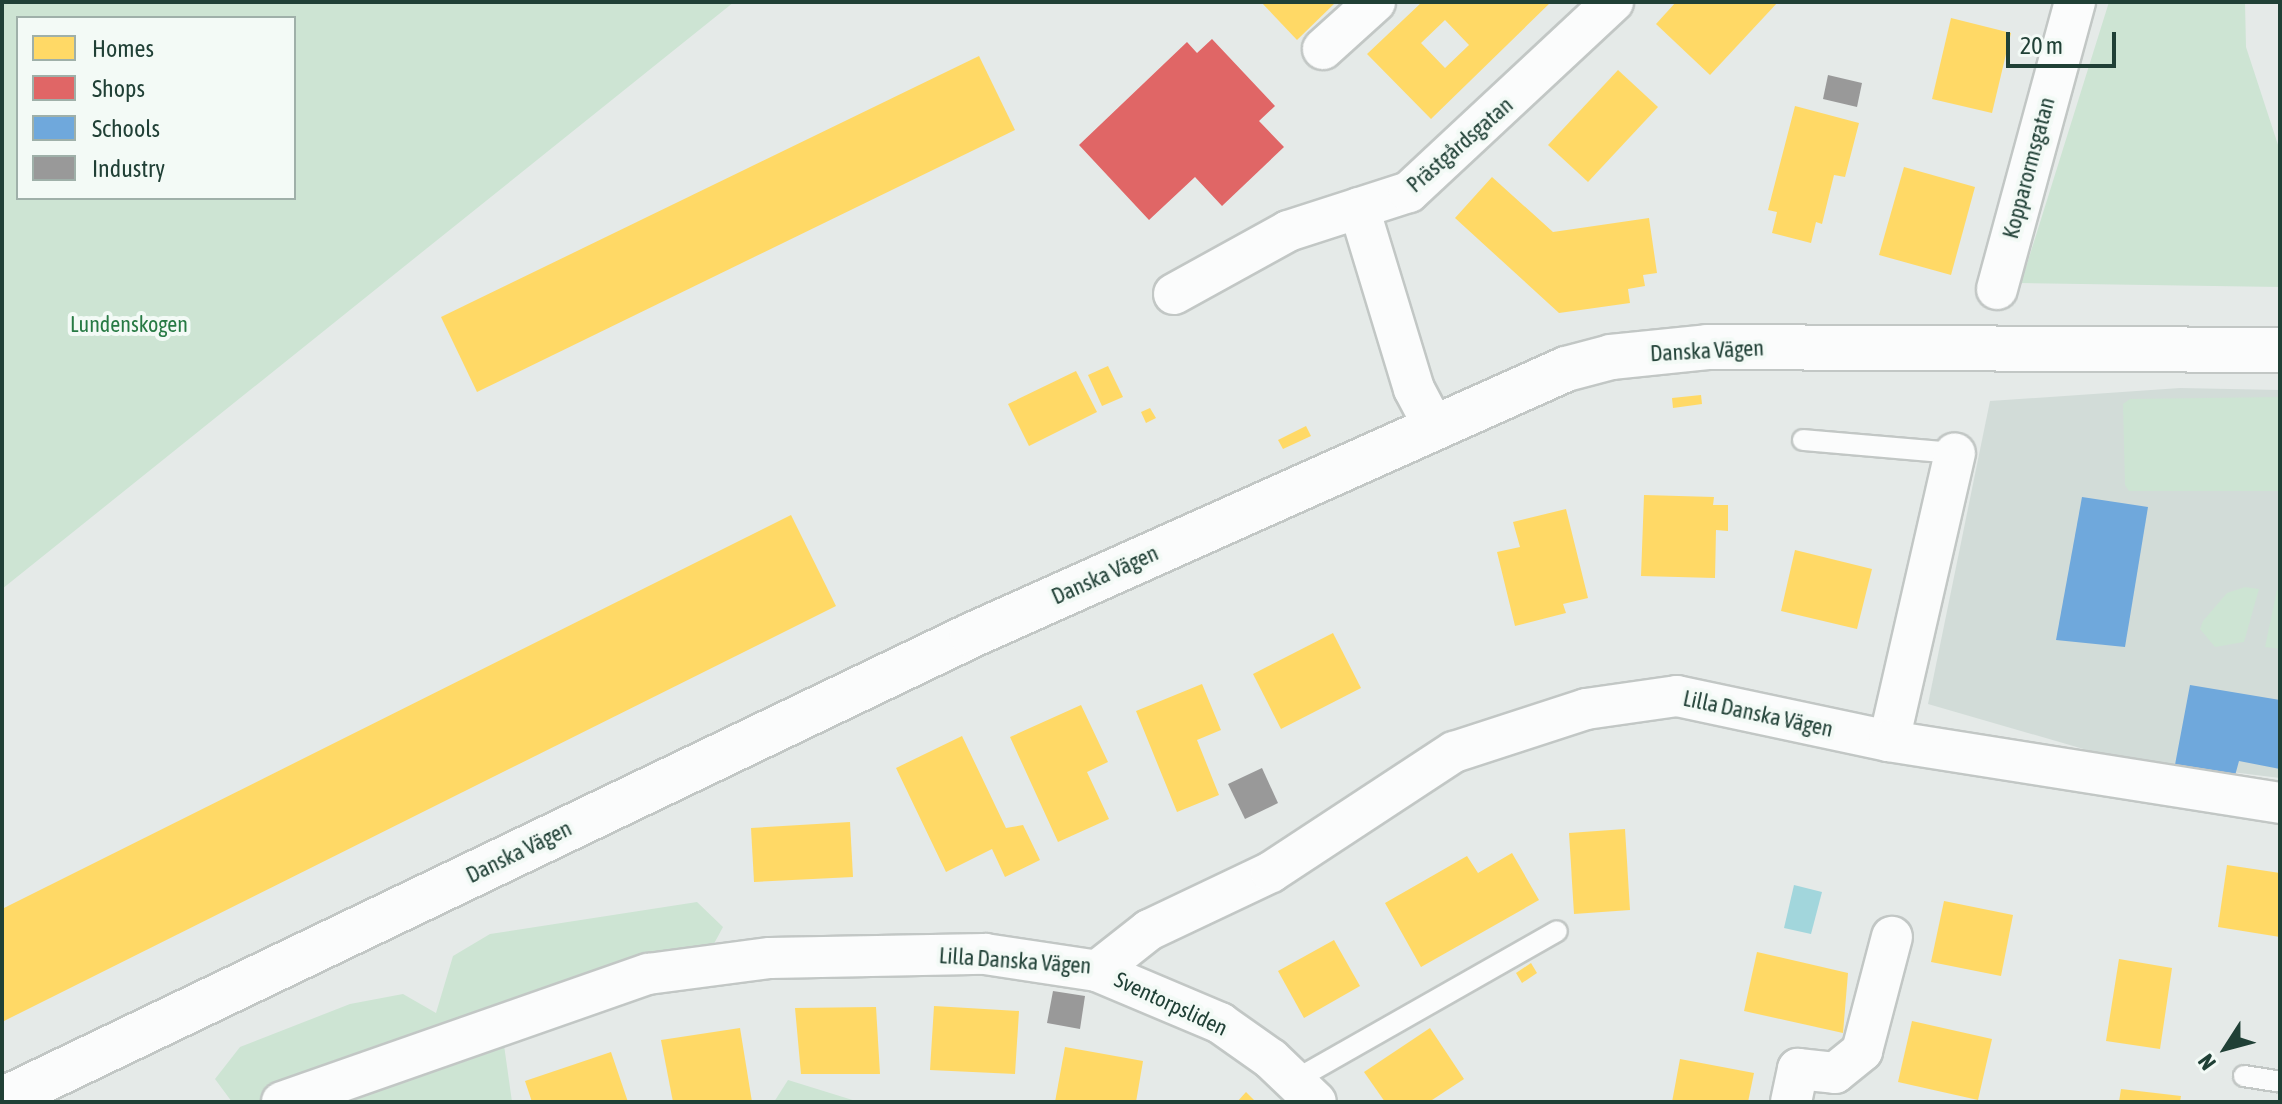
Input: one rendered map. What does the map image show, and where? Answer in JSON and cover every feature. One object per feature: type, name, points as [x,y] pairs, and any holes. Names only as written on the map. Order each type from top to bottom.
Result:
[{"type":"street","points":[[1323,49],[1375,2]]},
{"type":"street","name":"Prästgårdsgatan","points":[[1174,294],[1288,231],[1409,192],[1433,174],[1613,2]]},
{"type":"street","name":"Kopparormsgatan","points":[[1997,289],[2075,2]]},
{"type":"street","points":[[1359,208],[1414,389],[1434,427]]},
{"type":"street","name":"Danska Vägen","points":[[2,1100],[972,635],[1566,369],[1611,357],[1707,347],[2280,350]]},
{"type":"street","points":[[1889,741],[1955,453]]},
{"type":"street","name":"Lilla Danska Vägen","points":[[282,1102],[648,974],[770,958],[985,954],[1097,971],[1149,930],[1271,872],[1454,752],[1556,718],[1677,696],[1889,741],[2280,803]]},
{"type":"street","points":[[1791,1102],[1798,1069],[1835,1073],[1849,1067],[1862,1051],[1892,937]]},
{"type":"street","name":"Sventorpsliden","points":[[1097,971],[1220,1023],[1306,1091]]},
{"type":"lane","points":[[1803,440],[1955,453]]},
{"type":"lane","points":[[1306,1091],[1557,931]]},
{"type":"lane","points":[[2244,1076],[2280,1082]]},
{"type":"shaded area","points":[[2180,388],[2280,390],[2280,778],[2111,757],[1928,704],[1990,401]]},
{"type":"green space","name":"Lundenskogen","points":[[2,2],[734,2],[2,589]]},
{"type":"green space","points":[[2109,2],[2245,2],[2246,47],[2280,151],[2280,287],[2021,283]]},
{"type":"green space","points":[[2280,397],[2280,491],[2129,491],[2125,485],[2123,404],[2130,399]]},
{"type":"green space","points":[[2245,587],[2259,589],[2244,642],[2215,647],[2200,629],[2203,621],[2227,593]]},
{"type":"green space","points":[[2277,590],[2280,591],[2280,649],[2265,647]]},
{"type":"green space","points":[[697,902],[723,927],[703,964],[504,1045],[512,1102],[232,1102],[215,1079],[240,1047],[350,1004],[403,994],[436,1013],[453,956],[490,934]]},
{"type":"green space","points":[[788,1080],[859,1102],[774,1102]]},
{"type":"water","points":[[1794,885],[1822,892],[1811,934],[1784,928]]},
{"type":"building: Homes","points":[[1261,2],[1336,2],[1297,40]]},
{"type":"building: Homes","points":[[1422,2],[1551,2],[1431,119],[1367,54]],"holes":[[[1445,20],[1469,45],[1445,68],[1421,43]]]},
{"type":"building: Homes","points":[[1676,2],[1778,2],[1710,75],[1656,24]]},
{"type":"building: Homes","points":[[1951,18],[2011,33],[1992,113],[1932,99]]},
{"type":"building: Homes","points":[[979,56],[1015,130],[477,392],[441,317]]},
{"type":"building: Homes","points":[[1618,70],[1658,107],[1588,182],[1548,145]]},
{"type":"building: Homes","points":[[1795,106],[1859,123],[1845,177],[1834,175],[1822,224],[1816,222],[1811,243],[1772,233],[1777,212],[1768,210]]},
{"type":"building: Homes","points":[[1904,167],[1975,187],[1951,275],[1879,255]]},
{"type":"building: Homes","points":[[1492,177],[1553,232],[1649,218],[1657,273],[1643,275],[1645,286],[1628,289],[1630,303],[1559,313],[1455,218]]},
{"type":"building: Homes","points":[[1108,366],[1123,397],[1102,406],[1088,375]]},
{"type":"building: Homes","points":[[1076,371],[1097,412],[1029,446],[1008,404]]},
{"type":"building: Homes","points":[[1701,395],[1702,404],[1673,408],[1672,398]]},
{"type":"building: Homes","points":[[1150,408],[1156,418],[1146,423],[1141,412]]},
{"type":"building: Homes","points":[[1306,426],[1311,436],[1283,449],[1278,440]]},
{"type":"building: Homes","points":[[1644,495],[1714,497],[1713,505],[1728,505],[1728,531],[1716,530],[1715,578],[1641,576]]},
{"type":"building: Homes","points":[[1566,509],[1588,598],[1563,604],[1566,613],[1515,626],[1497,552],[1520,547],[1513,522]]},
{"type":"building: Homes","points":[[791,515],[836,606],[2,1022],[2,909]]},
{"type":"building: Homes","points":[[1795,550],[1872,569],[1857,629],[1781,611]]},
{"type":"building: Homes","points":[[1333,633],[1361,688],[1281,729],[1253,674]]},
{"type":"building: Homes","points":[[1202,684],[1221,730],[1197,740],[1219,795],[1177,812],[1136,711]]},
{"type":"building: Homes","points":[[1081,705],[1108,762],[1087,772],[1109,819],[1058,842],[1010,737]]},
{"type":"building: Homes","points":[[962,736],[1006,828],[1023,825],[1040,860],[1005,877],[992,849],[946,872],[896,768]]},
{"type":"building: Homes","points":[[850,822],[853,877],[754,882],[751,828]]},
{"type":"building: Homes","points":[[1625,829],[1630,910],[1574,914],[1569,833]]},
{"type":"building: Homes","points":[[1512,853],[1539,900],[1421,967],[1385,903],[1467,856],[1478,873]]},
{"type":"building: Homes","points":[[2227,865],[2280,873],[2280,937],[2218,927]]},
{"type":"building: Homes","points":[[1944,901],[2013,915],[2001,976],[1931,962]]},
{"type":"building: Homes","points":[[1334,940],[1360,986],[1304,1018],[1278,971]]},
{"type":"building: Homes","points":[[1757,952],[1848,973],[1843,1033],[1744,1011]]},
{"type":"building: Homes","points":[[2119,959],[2172,968],[2160,1049],[2106,1041]]},
{"type":"building: Homes","points":[[1531,963],[1537,973],[1522,983],[1516,973]]},
{"type":"building: Homes","points":[[934,1006],[1019,1011],[1015,1074],[930,1070]]},
{"type":"building: Homes","points":[[876,1007],[880,1074],[801,1074],[795,1008]]},
{"type":"building: Homes","points":[[1912,1021],[1992,1039],[1978,1100],[1898,1082]]},
{"type":"building: Homes","points":[[740,1028],[752,1102],[673,1102],[661,1040]]},
{"type":"building: Homes","points":[[1430,1028],[1464,1079],[1429,1102],[1385,1102],[1364,1072]]},
{"type":"building: Homes","points":[[1065,1047],[1143,1061],[1136,1102],[1055,1102]]},
{"type":"building: Homes","points":[[611,1052],[628,1102],[532,1102],[525,1081]]},
{"type":"building: Homes","points":[[1680,1059],[1754,1073],[1748,1102],[1672,1102]]},
{"type":"building: Homes","points":[[2121,1089],[2181,1096],[2180,1102],[2119,1102]]},
{"type":"building: Homes","points":[[1246,1092],[1256,1102],[1237,1102]]},
{"type":"building: Shops","points":[[1212,39],[1275,106],[1259,121],[1284,147],[1222,206],[1195,177],[1149,220],[1079,145],[1187,42],[1197,53]]},
{"type":"building: Schools","points":[[2082,497],[2148,507],[2125,647],[2056,640]]},
{"type":"building: Schools","points":[[2190,685],[2280,700],[2280,769],[2239,761],[2233,783],[2174,770]]},
{"type":"building: Industry","points":[[1828,75],[1862,83],[1857,107],[1823,99]]},
{"type":"building: Industry","points":[[1262,768],[1278,803],[1245,819],[1228,784]]},
{"type":"building: Industry","points":[[1053,991],[1085,996],[1080,1029],[1047,1023]]}]
